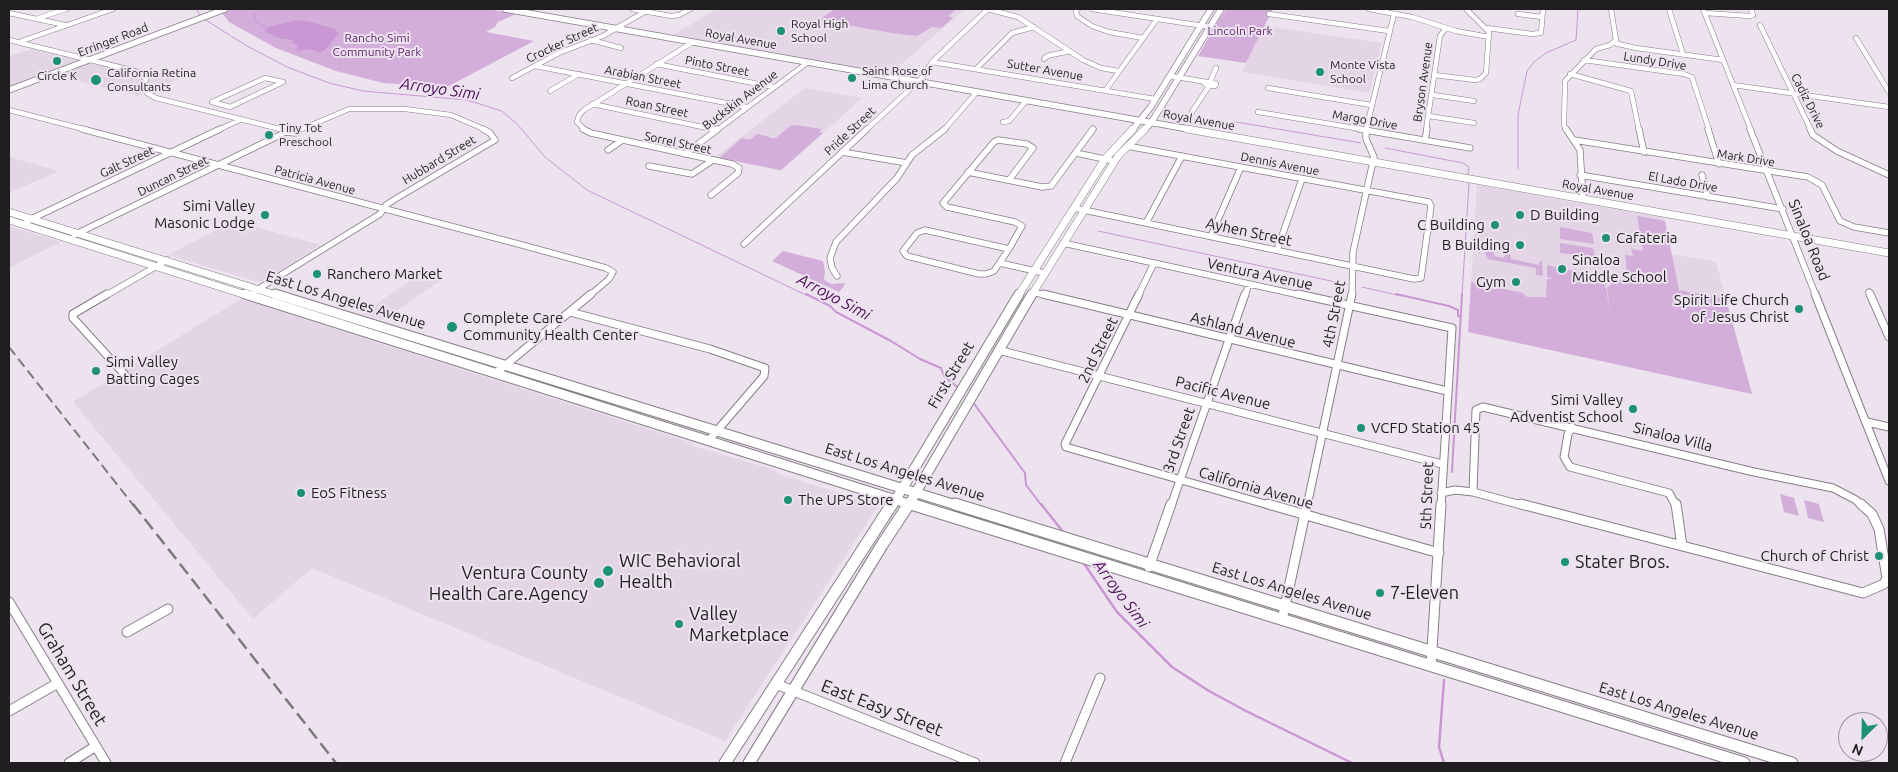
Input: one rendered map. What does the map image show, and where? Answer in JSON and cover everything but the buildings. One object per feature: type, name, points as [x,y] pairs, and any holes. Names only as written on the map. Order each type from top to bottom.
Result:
[{"type":"main road","name":"Erringer Road","points":[[9,90],[225,9]]},
{"type":"main road","name":"Royal Avenue","points":[[505,9],[1889,254]]},
{"type":"main road","name":"First Street","points":[[725,763],[903,488],[1034,270],[1105,159],[1141,121],[1212,9]]},
{"type":"main road","name":"First Street","points":[[749,763],[947,442],[961,413],[1083,210],[1114,161],[1151,123],[1221,9]]},
{"type":"main road","name":"East Los Angeles Avenue","points":[[9,212],[257,290],[496,373],[1146,578],[1744,763]]},
{"type":"main road","name":"East Los Angeles Avenue","points":[[9,220],[249,295],[505,365],[1792,763]]},
{"type":"street","points":[[9,13],[18,9]]},
{"type":"street","points":[[36,19],[66,9]]},
{"type":"street","points":[[9,45],[113,9]]},
{"type":"street","points":[[632,9],[675,16],[690,9]]},
{"type":"street","points":[[987,9],[1014,15],[1090,64],[1118,71]]},
{"type":"street","name":"Pride Street","points":[[744,244],[917,82],[932,62],[987,9]]},
{"type":"street","points":[[1078,9],[1076,11],[1077,16],[1092,26],[1109,32],[1142,38]]},
{"type":"street","points":[[1092,9],[1210,27]]},
{"type":"street","points":[[1369,9],[1420,19],[1446,28],[1490,37]]},
{"type":"street","points":[[1466,9],[1470,15],[1487,28],[1540,34],[1542,32],[1543,9]]},
{"type":"street","points":[[1612,9],[1617,37],[1614,43]]},
{"type":"street","points":[[1669,9],[1683,54]]},
{"type":"street","points":[[1704,11],[1750,16],[1753,14],[1751,9]]},
{"type":"street","name":"Crocker Street","points":[[512,78],[646,11]]},
{"type":"street","name":"Sinaloa Road","points":[[1704,11],[1889,481]]},
{"type":"street","points":[[9,13],[65,25]]},
{"type":"street","points":[[1269,14],[1389,31]]},
{"type":"street","points":[[1373,162],[1373,153],[1366,139],[1366,131],[1394,14]]},
{"type":"street","points":[[1518,14],[1542,17]]},
{"type":"street","points":[[1105,91],[1157,19]]},
{"type":"street","name":"Cadiz Drive","points":[[1760,26],[1810,131],[1817,139],[1837,151],[1889,175]]},
{"type":"street","points":[[977,68],[1012,33],[1034,27]]},
{"type":"street","name":"Bryson Avenue","points":[[1426,140],[1440,36],[1446,28]]},
{"type":"street","points":[[1434,75],[1480,80],[1488,70],[1490,37],[1487,28]]},
{"type":"street","points":[[1856,38],[1889,92]]},
{"type":"street","points":[[9,40],[141,73],[146,79],[145,90],[151,96],[295,133]]},
{"type":"street","points":[[591,40],[621,48]]},
{"type":"street","points":[[592,104],[693,42]]},
{"type":"street","points":[[1583,199],[1580,175],[1580,150],[1566,132],[1564,124],[1565,81],[1584,60],[1596,49],[1614,43],[1723,60]]},
{"type":"street","points":[[1044,59],[1047,56],[1070,51]]},
{"type":"street","name":"Lundy Drive","points":[[1584,60],[1684,74],[1692,77],[1719,164]]},
{"type":"street","name":"Buckskin Avenue","points":[[685,154],[807,62]]},
{"type":"street","name":"Sutter Avenue","points":[[932,62],[1155,99]]},
{"type":"street","name":"Pinto Street","points":[[656,64],[774,87]]},
{"type":"street","name":"Arabian Street","points":[[535,66],[747,108]]},
{"type":"street","points":[[1192,112],[1216,68]]},
{"type":"street","points":[[550,91],[579,74]]},
{"type":"street","points":[[1570,74],[1631,91],[1644,152]]},
{"type":"street","points":[[1169,77],[1208,84]]},
{"type":"street","points":[[207,110],[218,106],[230,106],[283,82],[265,78],[212,102],[218,106]]},
{"type":"street","points":[[1733,85],[1889,107]]},
{"type":"street","points":[[1268,88],[1371,105]]},
{"type":"street","points":[[837,276],[832,268],[830,258],[836,242],[897,178],[912,155],[942,134],[950,120],[976,93]]},
{"type":"street","points":[[1433,95],[1474,101]]},
{"type":"street","points":[[1003,122],[1009,121],[1026,101]]},
{"type":"street","name":"Sorrel Street","points":[[592,104],[581,113],[578,122],[584,130],[591,134],[736,166],[739,171],[711,195]]},
{"type":"street","name":"Roan Street","points":[[592,104],[717,130]]},
{"type":"street","name":"Hubbard Street","points":[[249,295],[384,210],[386,205],[495,140],[476,124],[451,115],[405,109],[350,109],[302,129]]},
{"type":"street","name":"Patricia Avenue","points":[[9,110],[606,268],[613,274],[570,312]]},
{"type":"street","name":"Margo Drive","points":[[1258,112],[1470,148]]},
{"type":"street","points":[[1429,116],[1474,123]]},
{"type":"street","name":"Galt Street","points":[[20,224],[242,119]]},
{"type":"street","name":"Duncan Street","points":[[67,238],[217,166],[285,130]]},
{"type":"street","points":[[968,172],[1050,187],[1054,185],[1093,130]]},
{"type":"street","points":[[608,150],[622,140]]},
{"type":"street","points":[[1009,180],[1032,147],[998,140],[994,142],[968,172],[943,204],[947,207],[1015,222],[1022,226],[1009,249],[994,271],[986,274],[943,265],[903,253],[903,249],[912,238],[922,230],[1009,249]]},
{"type":"street","name":"Mark Drive","points":[[1574,140],[1814,179],[1822,185],[1840,221],[1854,227],[1889,233]]},
{"type":"street","name":"Dennis Avenue","points":[[1127,146],[1429,202],[1431,206],[1422,278],[1418,280]]},
{"type":"street","points":[[842,152],[907,163]]},
{"type":"street","points":[[1076,153],[1114,161]]},
{"type":"street","points":[[1146,223],[1182,156]]},
{"type":"street","points":[[649,166],[692,174],[712,160]]},
{"type":"street","name":"4th Street","points":[[1282,620],[1350,306],[1354,267],[1353,252],[1373,162]]},
{"type":"street","points":[[1211,236],[1240,167]]},
{"type":"street","points":[[250,174],[257,170]]},
{"type":"street","name":"El Lado Drive","points":[[1580,175],[1783,210]]},
{"type":"street","points":[[1702,175],[1708,196]]},
{"type":"street","points":[[1277,250],[1302,179]]},
{"type":"street","name":"Ayhen Street","points":[[1074,208],[1418,280]]},
{"type":"street","name":"Ventura Avenue","points":[[1063,243],[1452,328]]},
{"type":"street","points":[[126,376],[73,318],[73,314],[166,260]]},
{"type":"street","points":[[1000,263],[1044,273]]},
{"type":"street","name":"2nd Street","points":[[1066,447],[1065,444],[1154,263]]},
{"type":"street","name":"3rd Street","points":[[1146,578],[1249,284]]},
{"type":"street","name":"Ashland Avenue","points":[[1032,292],[1447,391]]},
{"type":"street","points":[[1869,292],[1889,337]]},
{"type":"street","points":[[496,373],[570,312],[710,349],[766,368],[764,376],[709,440]]},
{"type":"street","name":"5th Street","points":[[1431,666],[1439,553],[1442,464],[1452,328]]},
{"type":"street","name":"Pacific Avenue","points":[[998,350],[1442,464]]},
{"type":"street","name":"Sinaloa Villa","points":[[1441,493],[1455,490],[1473,492],[1863,592],[1876,589],[1884,584],[1888,578],[1879,529],[1872,514],[1846,494],[1817,484],[1754,472],[1489,408],[1480,407],[1476,410],[1473,492]]},
{"type":"street","points":[[1866,422],[1889,427]]},
{"type":"street","points":[[1572,427],[1568,434],[1564,457],[1570,467],[1669,493],[1676,502],[1682,546]]},
{"type":"street","name":"California Avenue","points":[[1066,447],[1439,553]]},
{"type":"street","name":"Graham Street","points":[[9,602],[106,763]]},
{"type":"street","points":[[127,632],[168,609]]},
{"type":"street","points":[[1065,763],[1100,678]]},
{"type":"street","points":[[9,711],[58,683]]},
{"type":"street","name":"East Easy Street","points":[[776,684],[975,763]]},
{"type":"street","points":[[69,763],[96,746]]},
{"type":"shaded area","points":[[717,9],[965,9],[890,74],[673,35]]},
{"type":"shaded area","points":[[298,20],[334,29],[339,33],[325,50],[320,53],[311,49],[297,51],[297,45],[292,43],[293,40],[279,38],[264,31],[268,27]]},
{"type":"shaded area","points":[[1265,26],[1382,43],[1369,93],[1242,72]]},
{"type":"shaded area","points":[[33,49],[78,60],[9,87],[9,56]]},
{"type":"shaded area","points":[[100,59],[181,78],[138,96],[56,76]]},
{"type":"shaded area","points":[[805,88],[862,98],[781,171],[715,157]]},
{"type":"shaded area","points":[[9,157],[48,168],[59,171],[9,193]]},
{"type":"shaded area","points":[[1477,185],[1664,218],[1672,254],[1716,262],[1752,394],[1468,332]]},
{"type":"shaded area","points":[[233,221],[321,245],[265,280],[258,282],[168,255]]},
{"type":"shaded area","points":[[9,226],[61,242],[9,268]]},
{"type":"shaded area","points":[[420,274],[441,280],[383,320],[362,314]]},
{"type":"shaded area","points":[[241,299],[692,443],[693,446],[775,470],[777,473],[878,506],[725,741],[312,568],[253,619],[73,402]]},
{"type":"green space","name":"Rancho Simi Community Park","points":[[233,9],[488,9],[516,14],[498,22],[495,27],[486,32],[534,41],[447,87],[383,83],[336,71],[276,48],[229,22],[222,13]]},
{"type":"green space","points":[[835,9],[957,9],[948,16],[953,18],[941,28],[932,27],[917,36],[819,20]]},
{"type":"green space","name":"Lincoln Park","points":[[1226,9],[1273,9],[1246,63],[1198,56],[1213,30],[1220,29],[1216,24]]},
{"type":"green space","points":[[790,126],[822,129],[819,132],[823,133],[781,170],[719,158],[742,138],[750,140],[757,134],[776,138]]},
{"type":"green space","points":[[1637,216],[1665,221],[1679,290],[1726,299],[1752,394],[1468,332],[1471,282],[1523,293],[1527,297],[1546,297],[1547,279],[1554,279],[1547,277],[1547,265],[1600,277],[1607,283],[1604,287],[1606,288],[1610,313],[1607,288],[1611,284],[1606,279],[1628,281],[1625,255],[1633,256],[1631,249],[1643,251]]},
{"type":"green space","points":[[1560,227],[1592,233],[1594,244],[1560,239]]},
{"type":"green space","points":[[1560,243],[1592,248],[1595,260],[1578,255],[1560,253]]},
{"type":"green space","points":[[1482,246],[1494,248],[1494,256],[1504,258],[1505,253],[1510,254],[1511,259],[1539,265],[1539,261],[1542,262],[1543,276],[1536,275],[1536,268],[1488,259]]},
{"type":"green space","points":[[783,251],[823,261],[824,280],[832,284],[845,283],[844,286],[839,292],[772,261]]},
{"type":"green space","points":[[1780,494],[1794,498],[1799,516],[1784,512]]},
{"type":"green space","points":[[1804,500],[1819,504],[1824,522],[1808,518]]},
{"type":"waterway","name":"Arroyo Simi","points":[[197,9],[200,16]]},
{"type":"waterway","points":[[1518,169],[1518,115],[1527,71],[1534,62],[1546,53],[1576,40],[1578,9]]},
{"type":"waterway","points":[[252,14],[255,15],[255,21],[266,28]]},
{"type":"waterway","name":"Arroyo Simi","points":[[204,19],[247,46],[287,67],[329,83],[363,91],[467,100],[502,111],[518,125],[545,157],[587,190],[808,296]]},
{"type":"waterway","points":[[1236,122],[1361,143]]},
{"type":"waterway","points":[[1385,148],[1463,163],[1469,167],[1468,174]]},
{"type":"waterway","points":[[1462,296],[1469,183]]},
{"type":"waterway","points":[[1098,231],[1345,284]]},
{"type":"waterway","points":[[1362,287],[1401,296]]},
{"type":"waterway","name":"Arroyo Simi","points":[[806,294],[920,359],[941,368],[944,376],[960,389]]},
{"type":"waterway","points":[[1396,294],[1449,306],[1458,310],[1458,316],[1461,317]]},
{"type":"waterway","points":[[1461,317],[1462,294]]},
{"type":"waterway","points":[[1452,472],[1461,317]]},
{"type":"waterway","name":"Arroyo Simi","points":[[972,401],[1025,473],[1026,485],[1042,506]]},
{"type":"waterway","name":"Arroyo Simi","points":[[1041,504],[1064,533]]},
{"type":"waterway","name":"Arroyo Simi","points":[[1083,562],[1117,612],[1172,667],[1209,691],[1246,711],[1352,763]]},
{"type":"waterway","points":[[1444,680],[1439,747],[1444,763]]},
{"type":"railway","points":[[9,347],[134,506]]},
{"type":"railway","points":[[133,504],[336,763]]},
{"type":"place","name":"Royal High School","points":[[781,31]]},
{"type":"place","name":"Circle K","points":[[57,61]]},
{"type":"place","name":"Monte Vista School","points":[[1320,72]]},
{"type":"place","name":"Saint Rose of Lima Church","points":[[852,78]]},
{"type":"place","name":"California Retina Consultants","points":[[96,80]]},
{"type":"place","name":"Tiny Tot Preschool","points":[[269,135]]},
{"type":"place","name":"Simi Valley Masonic Lodge","points":[[265,215]]},
{"type":"place","name":"D Building","points":[[1520,215]]},
{"type":"place","name":"C Building","points":[[1495,225]]},
{"type":"place","name":"Cafateria","points":[[1606,238]]},
{"type":"place","name":"B Building","points":[[1520,245]]},
{"type":"place","name":"Sinaloa Middle School","points":[[1562,269]]},
{"type":"place","name":"Ranchero Market","points":[[317,274]]},
{"type":"place","name":"Gym","points":[[1516,282]]},
{"type":"place","name":"Spirit Life Church of Jesus Christ","points":[[1799,309]]},
{"type":"place","name":"Complete Care Community Health Center","points":[[452,327]]},
{"type":"place","name":"Simi Valley Batting Cages","points":[[96,371]]},
{"type":"place","name":"Simi Valley Adventist School","points":[[1633,409]]},
{"type":"place","name":"VCFD Station 45","points":[[1361,428]]},
{"type":"place","name":"EoS Fitness","points":[[301,493]]},
{"type":"place","name":"The UPS Store","points":[[788,500]]},
{"type":"place","name":"Church of Christ","points":[[1879,556]]},
{"type":"place","name":"Stater Bros.","points":[[1565,562]]},
{"type":"place","name":"WIC Behavioral Health","points":[[608,571]]},
{"type":"place","name":"Ventura County Health Care.Agency","points":[[599,583]]},
{"type":"place","name":"7-Eleven","points":[[1380,593]]},
{"type":"place","name":"Valley Marketplace","points":[[679,624]]}]
